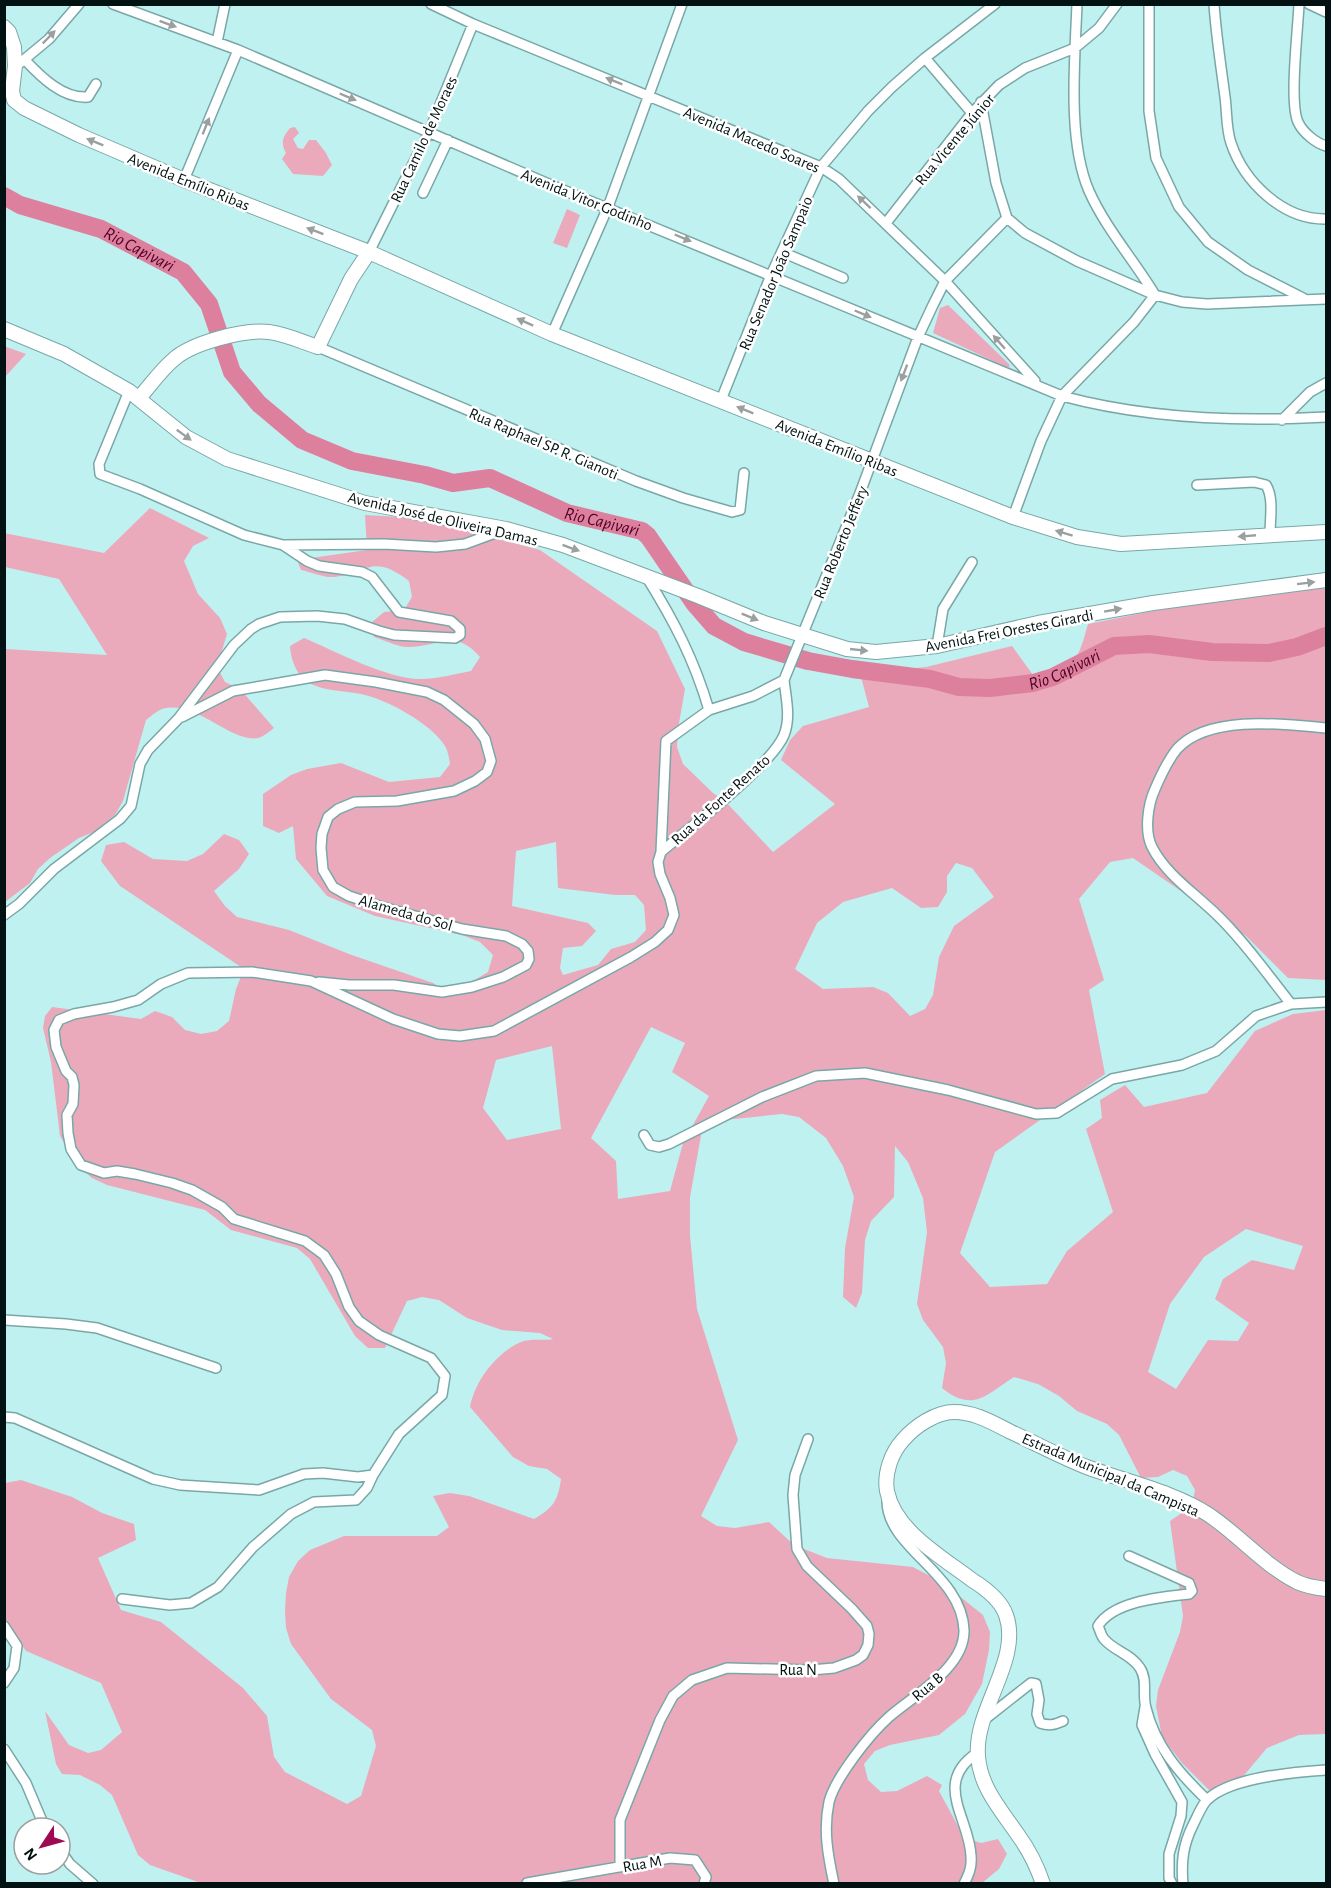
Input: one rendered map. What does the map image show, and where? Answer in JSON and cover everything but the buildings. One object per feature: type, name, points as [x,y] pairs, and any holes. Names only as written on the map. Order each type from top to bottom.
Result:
[{"type":"street","points":[[20,63],[49,39],[79,4]]},
{"type":"street","name":"Avenida Vitor Godinho","points":[[112,4],[238,50],[1062,396],[1089,403],[1189,416],[1282,420],[1326,417]]},
{"type":"street","points":[[217,42],[225,4]]},
{"type":"street","name":"Avenida Macedo Soares","points":[[431,4],[473,24],[821,167],[839,179],[945,281],[1039,385]]},
{"type":"street","points":[[552,334],[608,207],[682,4]]},
{"type":"street","name":"Rua Senador João Sampaio","points":[[721,400],[771,275],[821,167],[868,111],[892,87],[925,58],[995,4]]},
{"type":"street","points":[[1077,4],[1075,121],[1081,165],[1089,190],[1107,224],[1155,295]]},
{"type":"street","name":"Rua Vicente Júnior","points":[[886,223],[981,102],[999,85],[1025,68],[1075,48],[1099,28],[1117,4]]},
{"type":"street","points":[[1149,4],[1149,111],[1156,158],[1179,207],[1208,242],[1248,270],[1305,299]]},
{"type":"street","points":[[1214,4],[1231,142],[1245,172],[1267,197],[1289,210],[1326,219]]},
{"type":"street","points":[[1299,4],[1294,105],[1298,123],[1308,135],[1326,146]]},
{"type":"street","points":[[1309,4],[1326,12]]},
{"type":"street","name":"Rua Camilo de Moraes","points":[[369,252],[429,132],[473,24]]},
{"type":"street","points":[[4,27],[9,32],[20,63],[55,87],[79,98],[88,97],[96,84]]},
{"type":"street","points":[[184,180],[238,50]]},
{"type":"street","points":[[925,58],[972,113]]},
{"type":"street","name":"Avenida Emílio Ribas","points":[[20,63],[12,91],[14,100],[24,108],[79,135],[184,180],[369,252],[552,334],[1013,517],[1077,537],[1121,544],[1326,532]]},
{"type":"street","points":[[981,102],[996,183],[1007,218],[1025,233],[1077,261],[1155,295],[1182,302],[1207,304],[1326,298]]},
{"type":"street","points":[[423,193],[448,140]]},
{"type":"street","name":"Rua Roberto Jeffery","points":[[786,677],[918,337],[945,281],[1007,218]]},
{"type":"street","points":[[369,252],[351,279],[318,347],[280,334],[267,332],[239,334],[181,353],[171,361],[134,395],[99,464],[100,474],[244,535],[283,545],[384,544],[436,547],[465,544],[506,529]]},
{"type":"street","points":[[782,252],[843,278]]},
{"type":"street","points":[[1013,517],[1041,441],[1062,396],[1134,322],[1155,295]]},
{"type":"street","name":"Avenida José de Oliveira Damas","points":[[4,329],[64,354],[134,395],[186,437],[227,459],[365,502],[506,529],[563,545],[698,596]]},
{"type":"street","name":"Rua Raphael SP. R. Gianoti","points":[[318,347],[636,481],[683,498],[732,512],[740,510],[744,473]]},
{"type":"street","points":[[1007,372],[1016,362]]},
{"type":"street","points":[[1282,420],[1310,392],[1326,382]]},
{"type":"street","points":[[1197,485],[1254,482],[1266,485],[1270,500],[1270,534]]},
{"type":"street","points":[[4,915],[19,904],[54,869],[125,813],[131,806],[140,764],[148,750],[178,719],[234,645],[251,629],[280,617],[317,616],[345,619],[379,632],[394,635],[455,638],[460,635],[460,629],[451,621],[399,612],[372,577],[362,572],[313,563],[297,556],[283,545]]},
{"type":"street","points":[[937,646],[944,609],[972,562]]},
{"type":"street","points":[[646,576],[685,643],[698,672],[709,710]]},
{"type":"street","name":"Avenida Frei Orestes Girardi","points":[[698,596],[801,639],[847,649],[876,652],[937,646],[1038,623],[1153,603],[1326,580]]},
{"type":"street","name":"Alameda do Sol","points":[[178,719],[233,690],[325,675],[427,692],[444,700],[474,724],[484,739],[490,761],[487,772],[465,786],[454,791],[397,801],[355,802],[338,809],[328,817],[322,834],[324,870],[333,886],[349,896],[462,928],[506,936],[522,944],[528,951],[529,959],[526,964],[503,976],[472,987],[442,992],[394,985],[349,986],[311,981]]},
{"type":"street","points":[[661,852],[666,741],[709,710],[753,696],[786,677]]},
{"type":"street","name":"Rua da Fonte Renato","points":[[311,981],[393,1019],[438,1034],[460,1036],[494,1031],[656,942],[668,930],[674,915],[659,868],[661,852],[750,776],[776,748],[784,735],[788,717],[786,677]]},
{"type":"street","points":[[1291,1004],[1219,917],[1172,874],[1158,857],[1151,846],[1148,833],[1151,798],[1161,774],[1178,748],[1213,728],[1289,724],[1326,728]]},
{"type":"street","points":[[122,1599],[170,1605],[191,1603],[218,1587],[253,1547],[291,1514],[314,1502],[356,1500],[367,1488],[399,1434],[442,1395],[445,1376],[431,1358],[380,1335],[359,1321],[349,1307],[336,1274],[324,1255],[305,1240],[234,1219],[222,1207],[192,1190],[172,1183],[117,1171],[104,1173],[81,1165],[71,1149],[68,1115],[73,1104],[74,1085],[56,1047],[54,1029],[59,1020],[74,1014],[138,1000],[161,984],[188,973],[252,972],[311,981]]},
{"type":"street","points":[[644,1135],[650,1145],[659,1147],[762,1097],[816,1076],[865,1073],[948,1090],[1036,1114],[1056,1113],[1112,1079],[1182,1065],[1216,1051],[1256,1016],[1291,1004],[1326,1002]]},
{"type":"street","points":[[4,1320],[66,1323],[97,1328],[216,1368]]},
{"type":"street","name":"Estrada Municipal da Campista","points":[[1044,1884],[1035,1862],[985,1786],[979,1770],[977,1753],[982,1722],[1007,1651],[1010,1632],[1006,1614],[986,1590],[937,1554],[911,1532],[897,1516],[887,1489],[888,1467],[899,1444],[909,1433],[929,1419],[945,1413],[970,1414],[1083,1466],[1184,1502],[1209,1515],[1298,1582],[1326,1589]]},
{"type":"street","points":[[4,1417],[15,1418],[82,1450],[153,1479],[180,1485],[259,1490],[304,1474],[323,1473],[358,1478],[373,1475]]},
{"type":"street","name":"Rua N","points":[[620,1867],[620,1820],[660,1720],[673,1696],[692,1680],[727,1668],[811,1670],[834,1668],[856,1660],[863,1655],[868,1645],[867,1626],[807,1566],[797,1549],[793,1495],[795,1475],[807,1439]]},
{"type":"street","name":"Rua B","points":[[834,1884],[825,1839],[829,1803],[836,1783],[887,1719],[942,1675],[959,1654],[964,1631],[958,1605],[941,1578],[892,1525],[887,1511],[887,1489]]},
{"type":"street","points":[[1129,1556],[1189,1583],[1192,1591],[1189,1594],[1130,1605],[1104,1617],[1098,1626],[1103,1638],[1132,1658],[1141,1669],[1146,1689],[1142,1725],[1155,1755],[1182,1802],[1181,1816],[1169,1854],[1169,1878],[1172,1884]]},
{"type":"street","points":[[4,1626],[17,1646],[14,1668],[4,1683]]},
{"type":"street","points":[[982,1722],[1030,1683],[1036,1684],[1039,1700],[1037,1714],[1040,1723],[1056,1725],[1063,1721]]},
{"type":"street","points":[[1145,1707],[1157,1740],[1171,1762],[1207,1800]]},
{"type":"street","points":[[4,1749],[26,1784],[40,1816]]},
{"type":"street","points":[[964,1884],[970,1870],[971,1856],[968,1836],[957,1806],[956,1785],[964,1764],[977,1753]]},
{"type":"street","points":[[1183,1884],[1181,1868],[1183,1850],[1190,1831],[1207,1800],[1228,1788],[1248,1781],[1284,1773],[1326,1770]]},
{"type":"street","name":"Rua M","points":[[527,1883],[670,1858],[695,1860],[706,1877],[704,1884]]},
{"type":"street","points":[[72,1866],[93,1884]]},
{"type":"shaded area","points":[[295,127],[299,133],[293,139],[298,148],[303,149],[309,140],[316,140],[326,153],[332,165],[323,176],[293,174],[282,159],[286,153],[283,146],[284,137],[290,128]]},
{"type":"shaded area","points":[[567,209],[580,215],[567,248],[553,243]]},
{"type":"shaded area","points":[[948,305],[1010,367],[933,333],[940,308]]},
{"type":"shaded area","points":[[4,346],[26,354],[5,377],[4,377]]},
{"type":"shaded area","points":[[150,508],[209,538],[193,546],[184,561],[198,594],[220,618],[227,634],[217,667],[225,682],[240,689],[274,728],[258,738],[247,738],[187,710],[175,708],[156,712],[146,720],[123,801],[115,815],[94,832],[79,838],[50,858],[38,869],[30,883],[5,902],[5,649],[107,655],[59,579],[5,567],[4,533],[104,553]]},
{"type":"shaded area","points":[[365,515],[418,518],[540,550],[657,631],[685,689],[677,747],[683,764],[713,793],[725,801],[773,852],[835,804],[781,760],[790,740],[803,726],[869,707],[860,673],[926,667],[1012,646],[1033,675],[1045,673],[1063,668],[1073,661],[1080,649],[1088,624],[1288,584],[1326,582],[1326,980],[1288,978],[1246,936],[1133,858],[1110,862],[1079,899],[1104,980],[1089,990],[1105,1074],[995,1152],[960,1253],[990,1287],[1047,1284],[1067,1251],[1113,1212],[1086,1129],[1102,1118],[1100,1100],[1125,1085],[1144,1107],[1207,1093],[1255,1031],[1293,1014],[1326,1010],[1326,1734],[1299,1735],[1267,1748],[1241,1779],[1211,1792],[1182,1763],[1162,1737],[1156,1706],[1158,1690],[1180,1632],[1183,1616],[1170,1521],[1192,1506],[1195,1490],[1187,1476],[1173,1470],[1158,1477],[1141,1478],[1119,1435],[1107,1424],[1077,1411],[1059,1396],[1038,1384],[1014,1377],[987,1395],[971,1400],[962,1399],[942,1388],[946,1363],[943,1347],[923,1320],[917,1304],[927,1232],[923,1198],[908,1162],[895,1146],[894,1197],[871,1221],[865,1240],[862,1293],[856,1308],[843,1297],[845,1248],[854,1197],[843,1166],[826,1138],[799,1117],[782,1114],[715,1121],[702,1130],[690,1197],[690,1236],[697,1309],[738,1440],[701,1516],[717,1526],[735,1528],[769,1522],[794,1545],[827,1558],[913,1567],[943,1583],[983,1615],[990,1632],[989,1650],[982,1684],[965,1714],[939,1735],[890,1745],[875,1751],[864,1764],[868,1780],[881,1792],[897,1791],[927,1776],[942,1785],[939,1791],[964,1837],[981,1843],[998,1839],[1007,1854],[999,1869],[982,1883],[201,1883],[150,1865],[138,1855],[112,1795],[100,1785],[80,1775],[62,1774],[56,1764],[45,1711],[69,1745],[88,1753],[101,1750],[122,1732],[101,1683],[26,1651],[5,1623],[5,1483],[21,1480],[72,1497],[102,1513],[134,1524],[136,1540],[98,1558],[121,1610],[161,1622],[243,1688],[267,1716],[274,1757],[285,1772],[347,1804],[361,1796],[376,1746],[372,1730],[331,1699],[291,1644],[286,1628],[286,1593],[289,1577],[298,1561],[310,1550],[344,1536],[437,1536],[449,1527],[433,1496],[450,1493],[469,1496],[534,1519],[554,1503],[558,1493],[561,1479],[547,1469],[529,1466],[513,1457],[470,1407],[482,1378],[503,1353],[521,1342],[553,1339],[540,1333],[502,1330],[467,1318],[439,1300],[422,1297],[407,1301],[385,1348],[368,1348],[355,1336],[310,1259],[297,1248],[231,1230],[205,1210],[107,1185],[92,1178],[79,1167],[60,1136],[51,1062],[43,1028],[45,1016],[52,1007],[141,1019],[155,1011],[172,1017],[185,1030],[201,1034],[217,1031],[229,1021],[236,989],[244,969],[120,886],[101,861],[106,845],[124,842],[153,859],[187,861],[203,854],[224,834],[239,840],[249,854],[239,869],[214,891],[237,917],[289,930],[433,983],[441,988],[473,981],[488,972],[493,955],[480,942],[462,935],[375,916],[327,896],[296,859],[293,826],[279,833],[263,826],[263,794],[291,775],[307,769],[341,763],[389,782],[440,777],[450,764],[446,748],[439,738],[419,721],[383,701],[316,686],[300,675],[294,664],[290,646],[304,638],[361,663],[407,678],[433,678],[471,671],[480,657],[471,648],[454,641],[406,647],[374,637],[372,622],[384,612],[404,610],[412,597],[409,581],[397,573],[379,566],[346,575],[326,577],[301,570],[297,560],[367,550]],"holes":[[[556,842],[558,888],[615,895],[635,895],[644,905],[646,930],[635,942],[611,949],[598,965],[563,975],[560,968],[563,948],[582,946],[596,931],[588,923],[512,906],[516,851]],[[956,863],[972,868],[994,897],[954,926],[939,957],[933,995],[925,1009],[910,1016],[888,993],[873,987],[823,989],[795,969],[817,923],[843,902],[892,888],[921,908],[938,907],[947,892],[947,876]],[[651,1027],[685,1043],[672,1072],[709,1096],[683,1143],[670,1191],[618,1199],[616,1161],[591,1138]],[[552,1046],[561,1129],[507,1140],[483,1108],[496,1060]],[[1246,1229],[1303,1246],[1294,1270],[1252,1260],[1223,1279],[1215,1299],[1249,1323],[1238,1341],[1208,1340],[1176,1389],[1148,1372],[1170,1304],[1204,1257]]]},
{"type":"waterway","name":"Rio Capivari","points":[[4,196],[20,205],[101,229],[183,272],[209,304],[232,372],[259,404],[302,440],[352,461],[425,475],[453,483],[490,478],[567,513],[642,531],[648,536],[694,603],[714,626],[744,642],[808,661],[930,679],[959,687],[990,688],[1033,683],[1053,677],[1114,646],[1149,644],[1212,652],[1269,653],[1297,647],[1326,636]]}]
